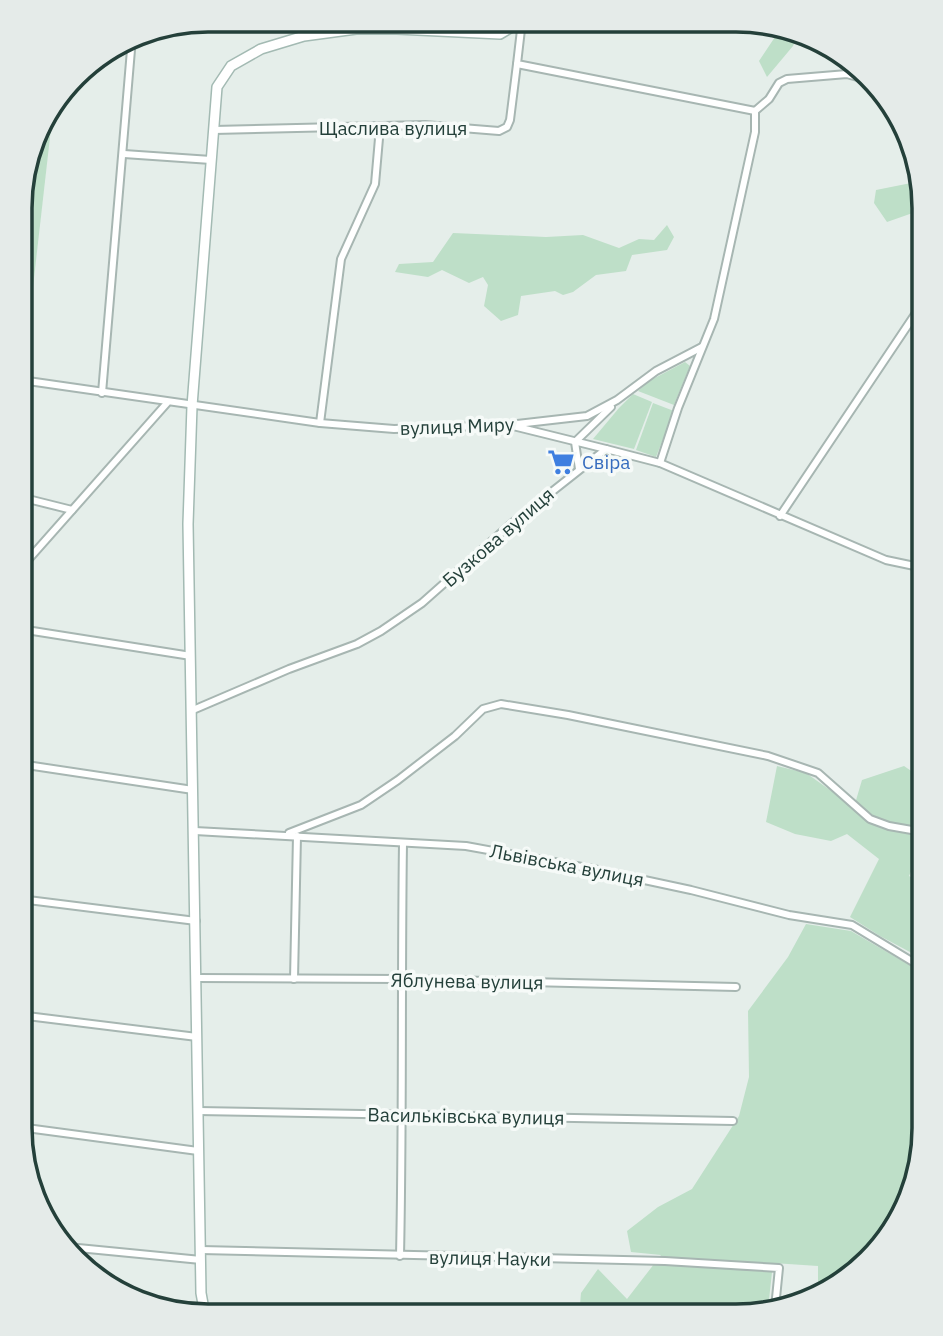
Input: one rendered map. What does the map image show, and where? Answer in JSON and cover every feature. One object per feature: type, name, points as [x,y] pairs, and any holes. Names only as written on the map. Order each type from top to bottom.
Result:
[{"type":"street","name":"Щаслива вулиця","points":[[203,1304],[188,524],[192,405],[217,87],[231,66],[261,49],[304,36],[334,32]]},
{"type":"street","name":"Щаслива вулиця","points":[[459,32],[503,32]]},
{"type":"street","name":"Щаслива вулиця","points":[[214,130],[425,125],[499,131],[507,127],[510,120],[521,32]]},
{"type":"street","points":[[102,393],[131,49]]},
{"type":"street","points":[[517,64],[755,111]]},
{"type":"street","points":[[660,463],[678,408],[714,318],[755,132],[755,111],[769,99],[779,83],[787,79],[853,76]]},
{"type":"street","points":[[320,423],[341,259],[375,184],[380,127]]},
{"type":"street","points":[[124,154],[211,160]]},
{"type":"street","points":[[780,516],[912,320]]},
{"type":"street","name":"вулиця Миру","points":[[32,382],[320,423],[394,429],[508,425],[587,416],[617,400],[656,370],[702,347]]},
{"type":"street","points":[[575,442],[617,400]]},
{"type":"street","points":[[32,555],[167,403]]},
{"type":"street","points":[[508,425],[660,463],[886,560],[912,565]]},
{"type":"street","points":[[575,442],[579,469]]},
{"type":"street","name":"Бузкова вулиця","points":[[193,710],[289,668],[357,644],[381,631],[422,603],[511,524],[606,449]]},
{"type":"street","points":[[32,499],[72,510]]},
{"type":"street","points":[[32,631],[191,656]]},
{"type":"street","points":[[285,835],[360,805],[398,780],[455,736],[483,709],[501,704],[580,717],[768,756],[818,774],[870,820],[911,830]]},
{"type":"street","points":[[32,766],[193,790]]},
{"type":"street","name":"Львівська вулиця","points":[[195,831],[466,846],[529,857],[691,890],[789,915],[852,925],[911,961]]},
{"type":"street","points":[[294,979],[297,836]]},
{"type":"street","points":[[400,1256],[403,844]]},
{"type":"street","points":[[32,901],[196,921]]},
{"type":"street","name":"Яблунева вулиця","points":[[197,978],[401,979],[736,987]]},
{"type":"street","points":[[32,1017],[197,1037]]},
{"type":"street","name":"Васильківська вулиця","points":[[198,1111],[733,1121]]},
{"type":"street","points":[[32,1129],[198,1151]]},
{"type":"street","points":[[78,1248],[201,1260]]},
{"type":"street","name":"вулиця Науки","points":[[201,1250],[665,1261],[779,1268],[776,1300]]},
{"type":"green space","points":[[775,36],[795,42],[767,77],[759,61]]},
{"type":"green space","points":[[51,128],[32,296],[33,185],[37,162]]},
{"type":"green space","points":[[910,183],[912,213],[887,222],[874,203],[876,190]]},
{"type":"green space","points":[[667,225],[674,237],[667,250],[632,255],[626,271],[596,275],[573,292],[563,295],[555,291],[521,296],[518,315],[501,321],[484,306],[488,285],[483,277],[469,283],[442,270],[428,277],[395,272],[399,264],[433,262],[453,233],[546,237],[583,235],[619,248],[639,239],[654,240]]},
{"type":"green space","points":[[685,362],[690,366],[674,405],[638,391],[649,381]]},
{"type":"green space","points":[[633,394],[652,402],[634,449],[593,439],[619,408]]},
{"type":"green space","points":[[653,403],[674,411],[656,457],[636,450]]},
{"type":"green space","points":[[777,766],[806,773],[854,807],[862,780],[904,766],[911,771],[911,871],[909,876],[911,877],[911,953],[850,917],[879,859],[847,834],[831,841],[795,834],[766,822]]},
{"type":"green space","points":[[806,924],[851,931],[911,966],[911,1140],[902,1185],[882,1226],[852,1261],[818,1283],[818,1266],[773,1263],[769,1301],[736,1304],[580,1304],[581,1293],[598,1269],[627,1299],[661,1255],[631,1252],[627,1231],[658,1207],[692,1189],[739,1116],[749,1077],[748,1011],[788,957]]},
{"type":"place","name":"Свіра","points":[[561,462]]}]
